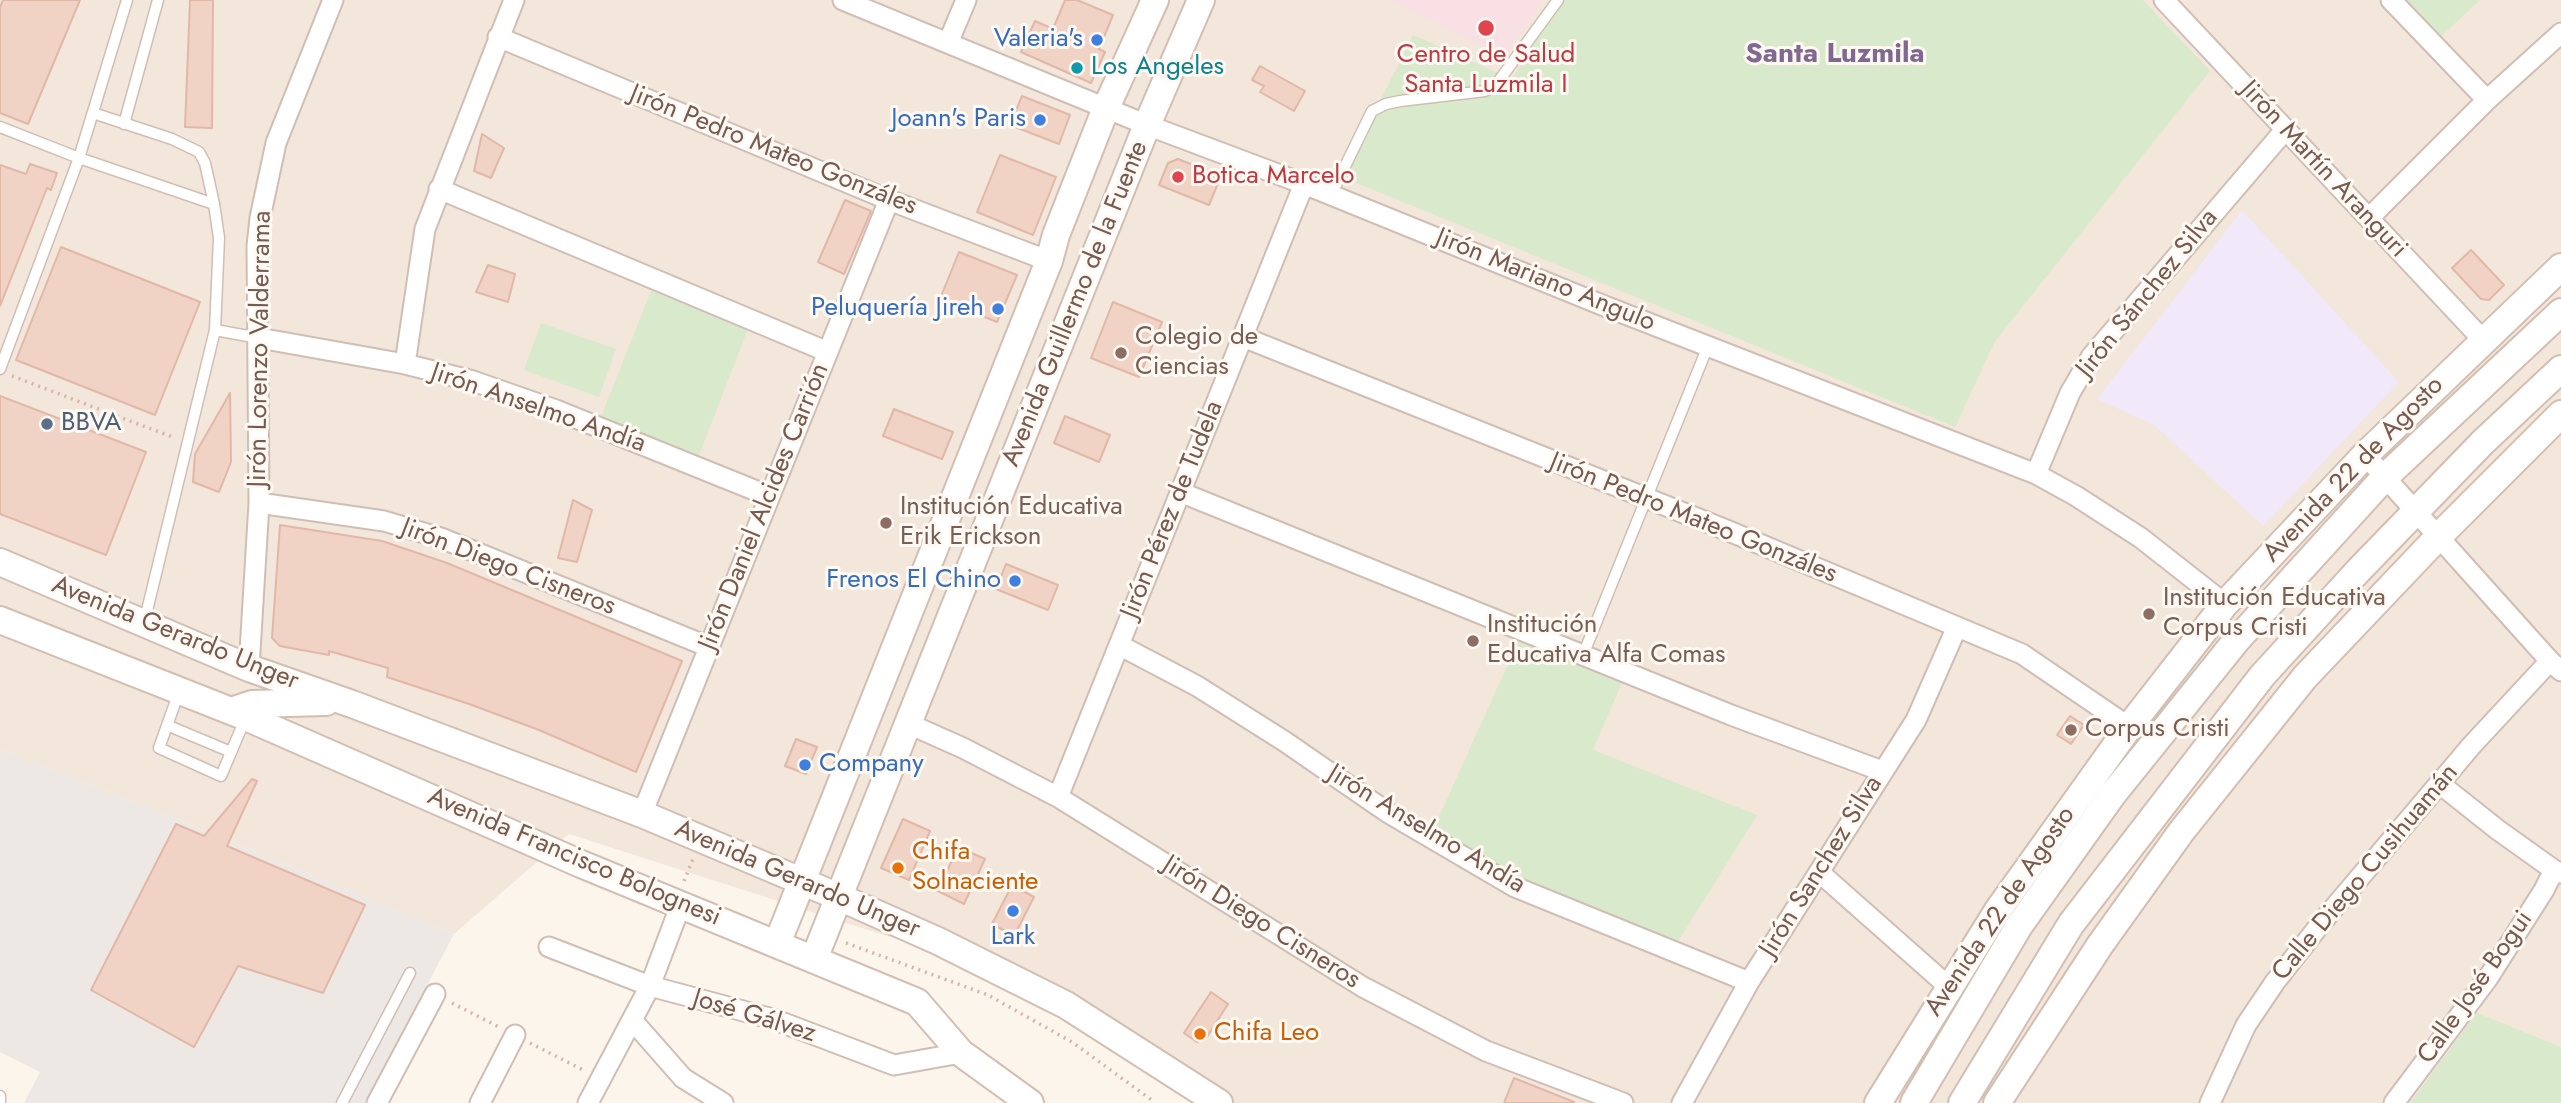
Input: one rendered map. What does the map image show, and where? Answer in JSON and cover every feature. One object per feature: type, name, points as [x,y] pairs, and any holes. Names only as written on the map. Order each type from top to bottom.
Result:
[{"type":"main road","name":"Avenida Guillermo de la Fuente","points":[[777,944],[1049,261],[1056,235],[1106,108],[1155,0]]},
{"type":"main road","name":"Avenida Guillermo de la Fuente","points":[[814,959],[1147,125],[1201,0]]},
{"type":"main road","name":"Avenida 22 de Agosto","points":[[1878,1103],[2021,876],[2129,727],[2225,604],[2365,455],[2561,267]]},
{"type":"main road","name":"Avenida 22 de Agosto","points":[[1914,1103],[2019,926],[2113,794],[2236,641],[2385,477],[2561,312]]},
{"type":"main road","points":[[1962,1103],[2071,924],[2262,676],[2483,442],[2561,369]]},
{"type":"main road","points":[[1997,1103],[2100,944],[2235,763],[2305,677],[2439,536],[2559,418]]},
{"type":"main road","name":"Avenida Gerardo Unger","points":[[0,562],[249,668],[352,704],[642,814],[839,897],[937,941],[1066,1005],[1219,1103]]},
{"type":"main road","name":"Avenida Gerardo Unger","points":[[0,620],[180,692],[243,711],[315,701],[352,704]]},
{"type":"main road","name":"Avenida Francisco Bolognesi","points":[[243,711],[581,864],[917,1003],[961,1053]]},
{"type":"main road","points":[[961,1053],[1030,1103]]},
{"type":"street","name":"Jirón Lorenzo Valderrama","points":[[249,668],[259,503],[257,246],[276,143],[333,0]]},
{"type":"street","points":[[405,363],[425,229],[513,0]]},
{"type":"street","name":"Jirón Mariano Angulo","points":[[843,0],[1147,125],[1304,184],[2036,474],[2141,538],[2225,604]]},
{"type":"street","points":[[948,43],[966,0]]},
{"type":"street","name":"Jirón Martín Aranguri","points":[[2164,0],[2483,340]]},
{"type":"street","points":[[2391,0],[2487,100]]},
{"type":"street","points":[[2369,219],[2487,100],[2561,33]]},
{"type":"street","name":"Jirón Pedro Mateo Gonzáles","points":[[498,37],[889,200],[1049,261]]},
{"type":"street","name":"Jirón Sánchez Silva","points":[[2036,474],[2070,393],[2091,358],[2285,130]]},
{"type":"street","name":"Jirón Pérez de Tudela","points":[[1058,797],[1304,184]]},
{"type":"street","points":[[439,189],[828,352]]},
{"type":"street","name":"Jirón Daniel Alcides Carrión","points":[[642,814],[889,200]]},
{"type":"street","name":"Jirón Pedro Mateo Gonzáles","points":[[1243,337],[1724,529],[1956,629],[2022,654],[2129,727]]},
{"type":"street","name":"Jirón Anselmo Andía","points":[[259,338],[405,363],[474,381],[556,410],[769,496]]},
{"type":"street","points":[[2365,455],[2555,666]]},
{"type":"street","points":[[1180,492],[1731,715],[1882,771]]},
{"type":"street","name":"Jirón Diego Cisneros","points":[[259,503],[384,521],[441,538],[709,646]]},
{"type":"street","name":"Jirón Sanchez Silva","points":[[1682,1103],[1749,982],[1916,720],[1956,629]]},
{"type":"street","name":"Jirón Anselmo Andía","points":[[1119,645],[1197,686],[1284,741],[1387,812],[1514,887],[1749,982]]},
{"type":"street","name":"Calle Diego Cusihuamán","points":[[2210,1103],[2246,1025],[2275,982],[2322,922],[2480,736],[2555,666]]},
{"type":"street","name":"Jirón Diego Cisneros","points":[[909,724],[963,748],[1058,797],[1363,987],[1486,1051],[1623,1103]]},
{"type":"street","points":[[2440,784],[2557,872]]},
{"type":"street","points":[[1819,872],[1949,987]]},
{"type":"street","name":"Calle José Bogui","points":[[2394,1103],[2488,978],[2557,872]]},
{"type":"street","points":[[588,1103],[649,986],[678,903]]},
{"type":"street","name":"José Gálvez","points":[[549,947],[649,986],[773,1020],[894,1065],[961,1053]]},
{"type":"street","points":[[377,1103],[435,994]]},
{"type":"street","points":[[632,1020],[683,1078],[718,1102]]},
{"type":"street","points":[[480,1103],[515,1035]]},
{"type":"lane","points":[[0,370],[79,158],[127,0]]},
{"type":"lane","points":[[124,124],[158,0]]},
{"type":"lane","points":[[1331,195],[1372,111],[1400,101],[1485,91],[1498,82],[1558,0]]},
{"type":"lane","points":[[93,113],[172,139],[199,152],[205,163],[219,238],[215,330],[144,623]]},
{"type":"lane","points":[[0,127],[79,158],[214,204]]},
{"type":"lane","points":[[215,330],[259,338]]},
{"type":"lane","points":[[1583,655],[1708,346]]},
{"type":"lane","points":[[180,692],[159,748],[221,776],[232,752],[243,711]]},
{"type":"lane","points":[[169,726],[232,752]]},
{"type":"lane","points":[[342,1103],[410,973]]},
{"type":"lane","points":[[0,1096],[0,1103]]},
{"type":"path","points":[[0,370],[188,443]]},
{"type":"path","points":[[678,903],[701,839]]},
{"type":"path","points":[[929,972],[988,995],[1072,1042],[1153,1103]]},
{"type":"shaded area","points":[[0,0],[2561,0],[2561,1103],[1218,1103],[1066,1005],[915,945],[569,834],[454,934],[0,749]]},
{"type":"shaded area","name":"Centro de Salud Santa Luzmila I","points":[[1391,0],[1542,0],[1506,57]]},
{"type":"shaded area","points":[[2242,210],[2399,382],[2263,526],[2154,425],[2097,399]]},
{"type":"shaded area","points":[[0,749],[454,934],[365,1103],[24,1103],[40,1072],[0,1052]]},
{"type":"green space","points":[[1561,0],[2143,0],[2210,71],[1995,341],[1955,427],[1342,177],[1413,35],[1512,79]]},
{"type":"green space","points":[[2405,0],[2480,0],[2440,37]]},
{"type":"green space","points":[[651,291],[748,329],[699,455],[601,417]]},
{"type":"green space","points":[[541,323],[616,349],[599,397],[524,370]]},
{"type":"green space","points":[[1519,640],[1622,682],[1593,750],[1757,815],[1677,943],[1518,881],[1433,830]]},
{"type":"green space","points":[[2477,1013],[2561,1047],[2561,1103],[2410,1103]]},
{"type":"building","points":[[3,0],[80,0],[28,124],[0,113],[0,7]]},
{"type":"building","points":[[190,0],[213,0],[212,128],[185,127]]},
{"type":"building","points":[[1065,0],[1077,0],[1113,15],[1099,49],[1105,52],[1091,83],[1021,52],[1035,21],[1053,29]]},
{"type":"building","points":[[1260,66],[1305,91],[1294,111],[1260,92],[1264,86],[1252,80]]},
{"type":"building","name":"Joann's Paris","points":[[1022,96],[1070,115],[1059,144],[1010,125]]},
{"type":"building","points":[[482,134],[504,148],[491,178],[474,171]]},
{"type":"building","points":[[1000,155],[1056,177],[1033,235],[977,212]]},
{"type":"building","points":[[1178,159],[1221,176],[1209,205],[1159,185],[1168,163]]},
{"type":"building","points":[[30,164],[57,173],[51,190],[47,188],[0,306],[0,165],[26,174]]},
{"type":"building","points":[[845,200],[871,211],[844,274],[818,262]]},
{"type":"building","points":[[61,247],[200,302],[155,415],[16,360]]},
{"type":"building","points":[[2471,250],[2504,285],[2489,300],[2481,299],[2452,268]]},
{"type":"building","points":[[959,252],[1017,275],[997,322],[940,299]]},
{"type":"building","points":[[488,265],[515,274],[508,302],[476,292]]},
{"type":"building","points":[[1113,302],[1162,322],[1139,377],[1091,358]]},
{"type":"building","points":[[230,393],[231,462],[219,492],[193,482],[195,454]]},
{"type":"building","points":[[0,396],[146,452],[106,555],[0,514]]},
{"type":"building","points":[[894,409],[953,432],[942,459],[883,436]]},
{"type":"building","points":[[1065,416],[1110,435],[1099,462],[1054,443]]},
{"type":"building","points":[[573,500],[592,510],[577,562],[558,558]]},
{"type":"building","points":[[280,525],[382,541],[447,563],[682,661],[636,772],[539,730],[387,677],[388,668],[329,651],[329,655],[280,646],[272,638]]},
{"type":"building","points":[[1006,564],[1058,585],[1048,610],[996,589]]},
{"type":"building","name":"Corpus Cristi","points":[[2070,716],[2084,725],[2071,744],[2057,735]]},
{"type":"building","points":[[796,739],[817,747],[806,774],[785,766]]},
{"type":"building","points":[[252,779],[257,781],[227,846],[365,905],[323,993],[238,966],[194,1047],[91,990],[176,824],[204,836]]},
{"type":"building","points":[[903,819],[930,831],[909,880],[881,868]]},
{"type":"building","points":[[958,847],[985,859],[964,904],[938,891]]},
{"type":"building","name":"Lark","points":[[1012,885],[1034,897],[1014,936],[992,924]]},
{"type":"building","points":[[1211,992],[1228,1004],[1207,1037],[1197,1042],[1184,1033]]},
{"type":"building","points":[[1514,1078],[1574,1102],[1574,1103],[1504,1103]]},
{"type":"place","name":"Centro de Salud Santa Luzmila I","points":[[1486,28]]},
{"type":"place","name":"Valeria's","points":[[1097,40]]},
{"type":"place","name":"Los Angeles","points":[[1077,68]]},
{"type":"place","name":"Joann's Paris","points":[[1040,120]]},
{"type":"place","name":"Botica Marcelo","points":[[1178,177]]},
{"type":"place","name":"Peluquería Jireh","points":[[998,309]]},
{"type":"place","name":"Colegio de Ciencias","points":[[1121,353]]},
{"type":"place","name":"BBVA","points":[[47,424]]},
{"type":"place","name":"Institución Educativa Erik Erickson","points":[[886,523]]},
{"type":"place","name":"Frenos El Chino","points":[[1015,581]]},
{"type":"place","name":"Institución Educativa Corpus Cristi","points":[[2149,614]]},
{"type":"place","name":"Institución Educativa Alfa Comas","points":[[1473,641]]},
{"type":"place","name":"Corpus Cristi","points":[[2071,730]]},
{"type":"place","name":"Company","points":[[805,765]]},
{"type":"place","name":"Chifa Solnaciente","points":[[898,868]]},
{"type":"place","name":"Lark","points":[[1013,911]]},
{"type":"place","name":"Chifa Leo","points":[[1200,1034]]},
{"type":"district","name":"Santa Luzmila","points":[[1835,55]]}]
